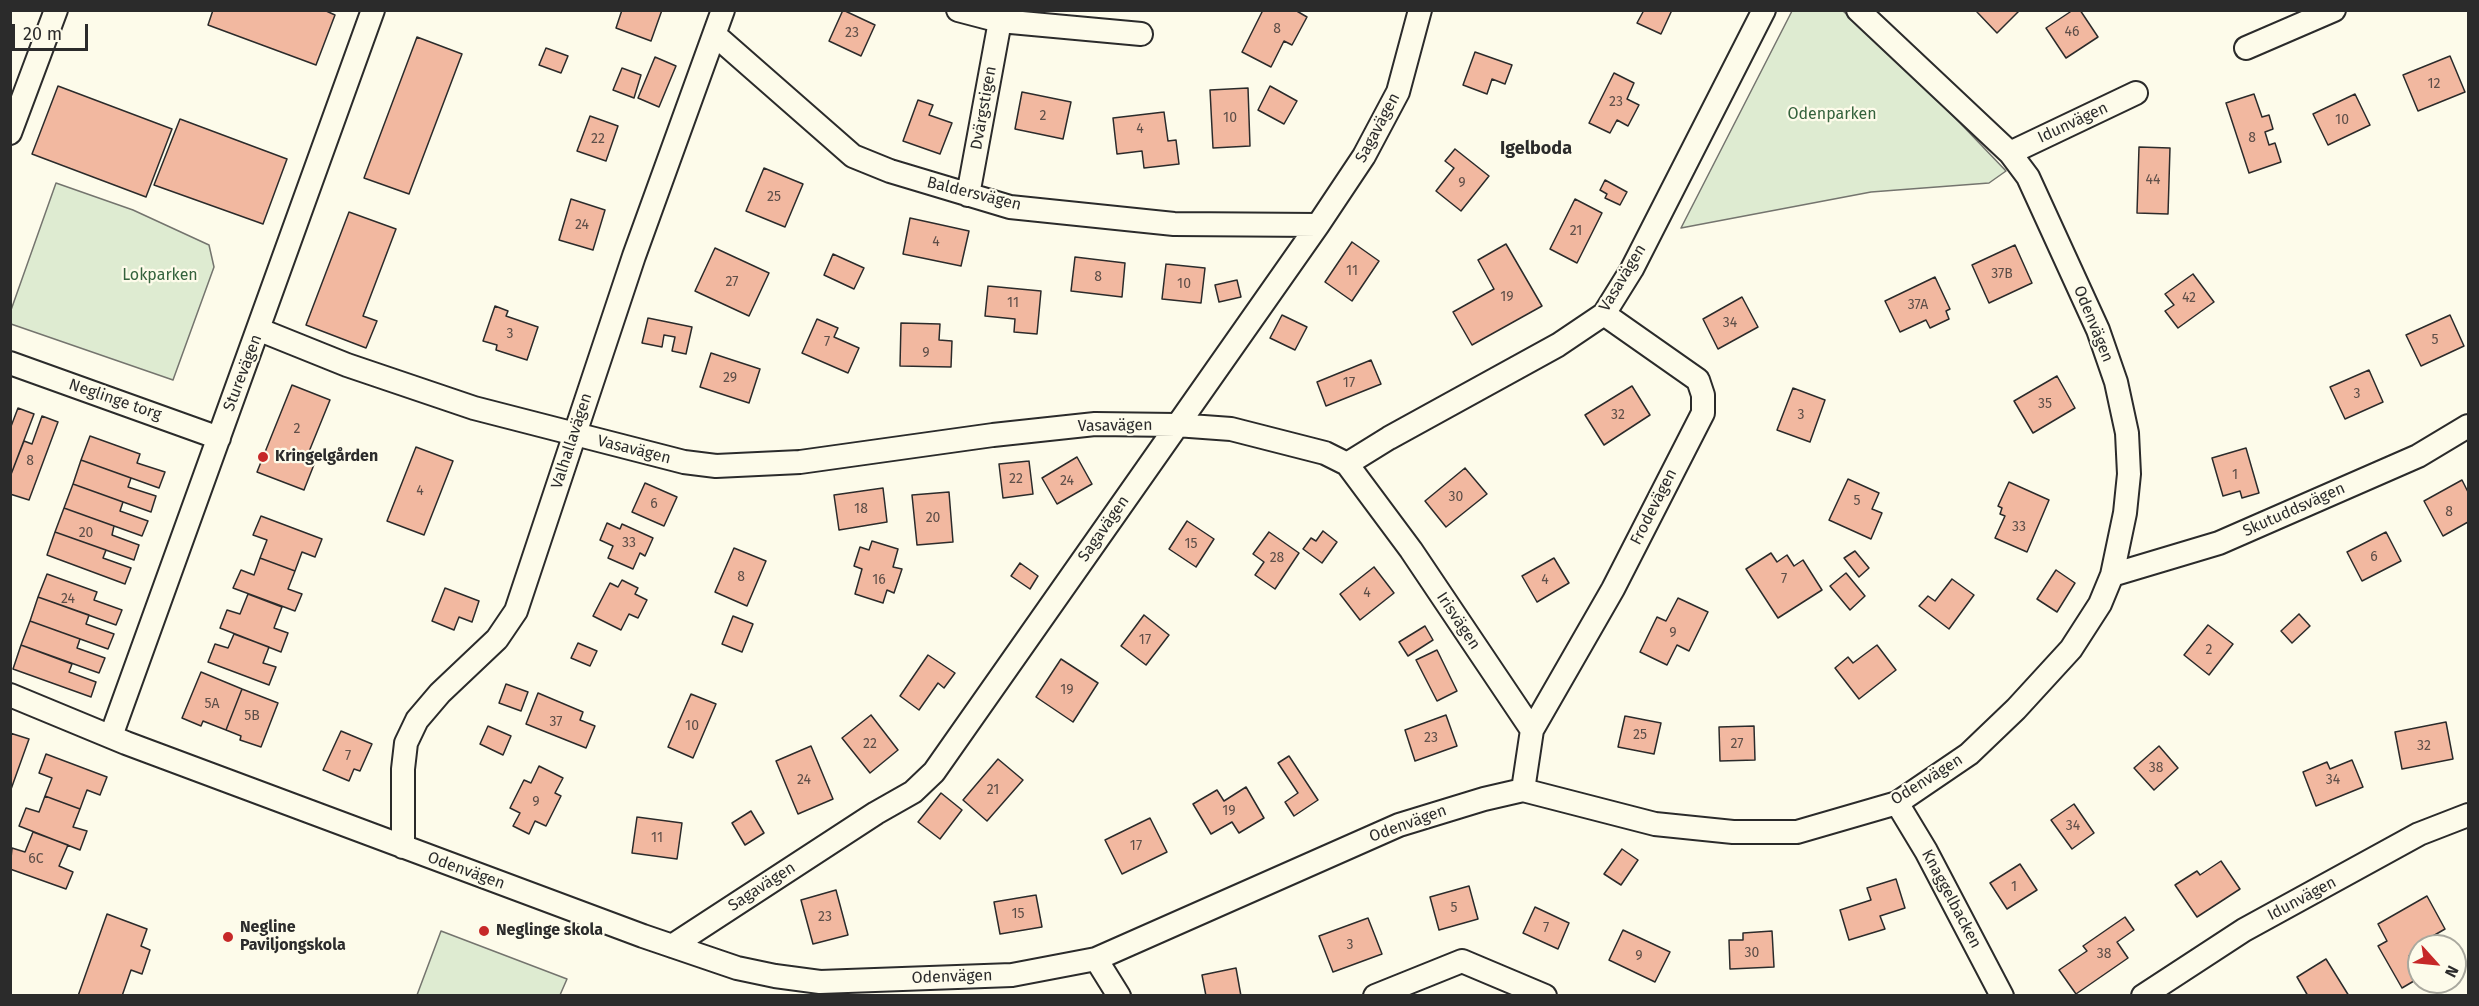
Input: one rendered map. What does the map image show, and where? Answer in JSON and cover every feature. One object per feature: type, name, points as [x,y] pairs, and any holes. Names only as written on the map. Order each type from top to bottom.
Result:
[{"type":"street","points":[[10,133],[56,10]]},
{"type":"street","name":"Sturevägen","points":[[111,736],[260,330],[373,10]]},
{"type":"street","name":"Valhallavägen","points":[[403,847],[402,769],[406,743],[417,720],[440,693],[497,639],[516,611],[634,256],[723,10]]},
{"type":"street","points":[[958,10],[1000,21],[1141,34]]},
{"type":"street","name":"Sagavägen","points":[[672,946],[876,813],[913,792],[934,772],[1318,225],[1383,124],[1398,92],[1420,10]]},
{"type":"street","name":"Vasavägen","points":[[260,330],[347,365],[474,408],[684,462],[753,466],[1095,424],[1176,425],[1231,429],[1326,453],[1347,464],[1389,438],[1558,345],[1604,314],[1632,269],[1764,10]]},
{"type":"street","name":"Odenvägen","points":[[10,695],[111,736],[403,847],[672,946],[737,968],[820,982],[1011,975],[1096,959],[1400,825],[1523,790],[1655,824],[1733,832],[1797,832],[1896,803],[1969,754],[2045,679],[2071,649],[2094,613],[2112,575],[2125,513],[2129,474],[2127,433],[2116,382],[2098,330],[2028,177],[2010,153],[1858,10]]},
{"type":"street","points":[[2246,48],[2334,10]]},
{"type":"street","name":"Dvärgstigen","points":[[968,195],[1000,21]]},
{"type":"street","name":"Baldersvägen","points":[[715,34],[853,156],[890,171],[1010,207],[1118,216],[1174,224],[1318,225]]},
{"type":"street","name":"Idunvägen","points":[[2010,153],[2136,93]]},
{"type":"street","name":"Frodevägen","points":[[1532,730],[1613,589],[1703,413],[1703,395],[1698,380],[1604,314]]},
{"type":"street","name":"Neglinge torg","points":[[10,363],[219,438]]},
{"type":"street","name":"Skutuddsvägen","points":[[2112,575],[2218,543],[2418,456],[2469,426]]},
{"type":"street","name":"Irisvägen","points":[[1347,464],[1411,550],[1532,730]]},
{"type":"street","points":[[1523,790],[1532,730]]},
{"type":"street","name":"Knaggelbacken","points":[[1896,803],[1926,851],[2002,996]]},
{"type":"street","name":"Idunvägen","points":[[2143,996],[2244,930],[2419,834],[2469,815]]},
{"type":"street","points":[[1096,959],[1119,996]]},
{"type":"street","points":[[1375,996],[1462,961],[1545,996]]},
{"type":"green space","name":"Odenparken","points":[[1792,11],[1843,11],[1918,79],[2006,171],[1989,183],[1871,192],[1681,228]]},
{"type":"green space","name":"Lokparken","points":[[56,183],[133,210],[209,245],[214,267],[173,380],[11,324],[11,310]]},
{"type":"green space","points":[[441,931],[567,979],[560,995],[417,995]]},
{"type":"building","points":[[213,10],[324,10],[335,15],[316,65],[208,25]]},
{"type":"building","points":[[622,10],[662,10],[651,41],[616,28]]},
{"type":"building","points":[[843,10],[875,25],[861,56],[829,41]]},
{"type":"building","points":[[1263,10],[1295,10],[1307,17],[1292,45],[1284,41],[1271,67],[1242,52]]},
{"type":"building","points":[[1644,10],[1672,10],[1661,34],[1637,23]]},
{"type":"building","points":[[1979,10],[2020,10],[1997,33],[1977,12]]},
{"type":"building","points":[[2073,10],[2080,10],[2098,37],[2066,58],[2046,28]]},
{"type":"building","points":[[417,37],[462,54],[409,194],[364,178]]},
{"type":"building","points":[[546,48],[568,56],[561,73],[539,65]]},
{"type":"building","points":[[1475,52],[1512,65],[1505,84],[1492,79],[1487,94],[1463,85]]},
{"type":"building","points":[[2450,56],[2465,92],[2418,111],[2403,75]]},
{"type":"building","points":[[655,57],[676,66],[659,107],[638,98]]},
{"type":"building","points":[[622,68],[641,75],[634,98],[613,90]]},
{"type":"building","points":[[1614,73],[1634,83],[1627,99],[1639,105],[1628,126],[1617,120],[1610,133],[1589,123]]},
{"type":"building","points":[[58,86],[172,129],[146,197],[32,154]]},
{"type":"building","points":[[1270,86],[1297,101],[1284,124],[1258,110]]},
{"type":"building","points":[[1248,88],[1250,146],[1213,148],[1210,90]]},
{"type":"building","points":[[1022,92],[1071,102],[1063,139],[1015,129]]},
{"type":"building","points":[[2254,94],[2262,117],[2269,115],[2273,129],[2265,132],[2269,145],[2275,143],[2281,162],[2249,173],[2226,103]]},
{"type":"building","points":[[2355,94],[2370,125],[2328,145],[2313,114]]},
{"type":"building","points":[[918,100],[933,105],[929,115],[952,123],[940,154],[903,141]]},
{"type":"building","points":[[1164,112],[1168,141],[1176,140],[1179,164],[1144,168],[1142,151],[1117,154],[1113,118]]},
{"type":"building","points":[[590,116],[618,126],[606,161],[577,151]]},
{"type":"building","points":[[180,119],[287,159],[263,224],[154,185]]},
{"type":"building","points":[[2139,147],[2170,148],[2168,214],[2137,213]]},
{"type":"building","points":[[1455,149],[1489,176],[1461,211],[1436,191],[1454,168],[1445,161]]},
{"type":"building","points":[[764,168],[803,184],[785,227],[746,211]]},
{"type":"building","points":[[1605,180],[1627,192],[1620,205],[1605,198],[1607,194],[1600,190]]},
{"type":"building","points":[[571,199],[605,210],[593,250],[559,240]]},
{"type":"building","points":[[1575,199],[1602,213],[1577,263],[1550,249]]},
{"type":"building","points":[[349,212],[396,229],[363,316],[377,321],[366,348],[306,325]]},
{"type":"building","points":[[910,218],[969,231],[961,266],[903,254]]},
{"type":"building","points":[[1352,242],[1379,261],[1352,301],[1325,282]]},
{"type":"building","points":[[1506,244],[1542,306],[1472,345],[1453,312],[1494,289],[1478,260]]},
{"type":"building","points":[[2015,245],[2032,283],[1989,303],[1972,265]]},
{"type":"building","points":[[715,248],[769,273],[749,316],[695,291]]},
{"type":"building","points":[[833,254],[864,268],[854,289],[824,275]]},
{"type":"building","points":[[1075,257],[1125,263],[1122,297],[1071,291]]},
{"type":"building","points":[[1166,264],[1205,268],[1201,303],[1162,299]]},
{"type":"building","points":[[2193,274],[2214,302],[2178,328],[2165,311],[2174,305],[2165,294]]},
{"type":"building","points":[[1935,277],[1950,309],[1946,311],[1949,319],[1930,328],[1926,320],[1900,332],[1885,301]]},
{"type":"building","points":[[1237,280],[1241,297],[1219,302],[1215,285]]},
{"type":"building","points":[[988,286],[1041,291],[1037,334],[1014,332],[1015,319],[985,316]]},
{"type":"building","points":[[1742,297],[1758,327],[1718,349],[1703,319]]},
{"type":"building","points":[[495,306],[508,311],[506,316],[538,327],[527,360],[496,350],[497,345],[483,341]]},
{"type":"building","points":[[1282,315],[1307,327],[1295,350],[1270,338]]},
{"type":"building","points":[[2450,315],[2464,346],[2421,366],[2406,335]]},
{"type":"building","points":[[648,318],[692,327],[686,354],[672,351],[675,337],[664,335],[662,347],[642,343]]},
{"type":"building","points":[[817,319],[838,328],[834,337],[859,348],[848,373],[802,353]]},
{"type":"building","points":[[901,323],[940,324],[939,340],[952,341],[951,367],[900,366]]},
{"type":"building","points":[[711,353],[760,369],[749,403],[700,387]]},
{"type":"building","points":[[1371,360],[1381,384],[1326,406],[1317,382]]},
{"type":"building","points":[[2369,370],[2383,402],[2345,419],[2330,387]]},
{"type":"building","points":[[2057,376],[2075,408],[2033,433],[2014,401]]},
{"type":"building","points":[[292,385],[330,400],[306,459],[315,462],[304,490],[257,472]]},
{"type":"building","points":[[1632,386],[1650,415],[1604,445],[1585,415]]},
{"type":"building","points":[[1793,388],[1825,400],[1810,442],[1777,430]]},
{"type":"building","points":[[18,408],[34,414],[10,477],[10,429]]},
{"type":"building","points":[[42,416],[58,422],[29,500],[10,494],[10,477],[24,441],[32,444]]},
{"type":"building","points":[[90,436],[140,454],[137,463],[165,472],[159,488],[81,460]]},
{"type":"building","points":[[416,447],[453,461],[424,535],[387,521]]},
{"type":"building","points":[[2246,448],[2259,493],[2242,498],[2240,491],[2223,496],[2212,458]]},
{"type":"building","points":[[1077,457],[1092,484],[1057,504],[1042,478]]},
{"type":"building","points":[[81,460],[131,478],[128,487],[156,496],[151,512],[73,484]]},
{"type":"building","points":[[1029,461],[1033,494],[1003,498],[999,464]]},
{"type":"building","points":[[1465,468],[1487,494],[1446,527],[1425,501]]},
{"type":"building","points":[[1848,479],[1879,493],[1872,509],[1882,513],[1871,539],[1829,520]]},
{"type":"building","points":[[2462,480],[2468,492],[2468,522],[2443,536],[2424,501]]},
{"type":"building","points":[[2009,482],[2049,500],[2027,552],[1995,538],[2005,516],[2000,514],[2002,508],[1998,506]]},
{"type":"building","points":[[645,483],[677,497],[664,526],[632,512]]},
{"type":"building","points":[[73,484],[123,502],[120,511],[148,521],[142,536],[64,508]]},
{"type":"building","points":[[883,488],[887,522],[839,530],[834,495]]},
{"type":"building","points":[[949,492],[953,542],[917,545],[912,495]]},
{"type":"building","points":[[64,508],[114,526],[112,535],[139,545],[134,560],[55,532]]},
{"type":"building","points":[[261,516],[322,539],[315,557],[302,552],[295,571],[260,558],[267,540],[253,535]]},
{"type":"building","points":[[1187,521],[1214,539],[1196,567],[1169,549]]},
{"type":"building","points":[[607,523],[620,529],[622,524],[653,538],[645,556],[640,553],[633,569],[608,558],[613,546],[600,540]]},
{"type":"building","points":[[1323,531],[1337,542],[1322,563],[1303,549],[1311,538],[1316,541]]},
{"type":"building","points":[[55,532],[106,550],[103,558],[131,568],[125,584],[47,555]]},
{"type":"building","points":[[1269,532],[1299,553],[1275,589],[1255,575],[1264,562],[1253,554]]},
{"type":"building","points":[[2386,532],[2401,561],[2362,581],[2347,552]]},
{"type":"building","points":[[872,541],[898,549],[893,567],[902,569],[894,593],[887,590],[883,603],[855,594],[862,569],[854,566],[860,547],[869,550]]},
{"type":"building","points":[[734,548],[766,561],[747,606],[715,592]]},
{"type":"building","points":[[1855,551],[1869,568],[1859,577],[1844,558]]},
{"type":"building","points":[[1771,553],[1777,562],[1787,555],[1794,566],[1803,560],[1822,590],[1778,618],[1746,569]]},
{"type":"building","points":[[260,558],[295,571],[288,589],[302,594],[295,611],[233,588],[241,570],[254,575]]},
{"type":"building","points":[[1554,558],[1569,583],[1537,602],[1522,576]]},
{"type":"building","points":[[1020,563],[1038,576],[1030,589],[1011,576]]},
{"type":"building","points":[[1374,567],[1394,593],[1360,620],[1340,594]]},
{"type":"building","points":[[2056,570],[2075,583],[2057,612],[2037,599]]},
{"type":"building","points":[[1846,573],[1865,596],[1850,610],[1830,586]]},
{"type":"building","points":[[47,574],[97,592],[94,600],[122,610],[116,625],[38,597]]},
{"type":"building","points":[[1952,579],[1974,595],[1949,629],[1919,606],[1928,596],[1935,601]]},
{"type":"building","points":[[622,580],[638,588],[635,594],[647,600],[638,618],[629,614],[621,630],[593,616],[610,583],[618,587]]},
{"type":"building","points":[[445,588],[479,601],[472,622],[459,617],[454,630],[432,621]]},
{"type":"building","points":[[248,594],[282,607],[274,628],[288,633],[281,652],[220,628],[227,610],[240,614]]},
{"type":"building","points":[[38,597],[89,615],[86,624],[114,634],[108,649],[30,621]]},
{"type":"building","points":[[1678,598],[1708,612],[1689,651],[1677,645],[1667,665],[1640,652],[1657,617],[1666,621]]},
{"type":"building","points":[[2299,614],[2310,626],[2292,643],[2281,631]]},
{"type":"building","points":[[1144,615],[1169,635],[1146,665],[1121,646]]},
{"type":"building","points":[[733,616],[753,624],[742,652],[722,644]]},
{"type":"building","points":[[30,621],[80,639],[77,648],[105,658],[99,673],[21,645]]},
{"type":"building","points":[[2208,625],[2233,644],[2209,675],[2184,655]]},
{"type":"building","points":[[1425,626],[1433,640],[1408,656],[1399,642]]},
{"type":"building","points":[[234,634],[269,647],[263,663],[276,667],[269,685],[208,662],[215,644],[228,648]]},
{"type":"building","points":[[578,643],[597,651],[590,666],[571,658]]},
{"type":"building","points":[[21,645],[72,664],[69,672],[96,682],[91,697],[13,669]]},
{"type":"building","points":[[1877,645],[1896,670],[1859,699],[1835,668],[1848,657],[1853,663]]},
{"type":"building","points":[[1437,650],[1457,691],[1437,701],[1416,660]]},
{"type":"building","points":[[928,655],[955,673],[944,688],[938,683],[919,710],[900,696]]},
{"type":"building","points":[[1061,659],[1098,683],[1073,722],[1036,697]]},
{"type":"building","points":[[201,672],[242,689],[226,730],[203,721],[201,726],[182,718]]},
{"type":"building","points":[[506,684],[528,692],[521,711],[499,703]]},
{"type":"building","points":[[242,689],[278,703],[261,747],[240,740],[241,736],[226,730]]},
{"type":"building","points":[[538,693],[583,712],[580,720],[595,726],[586,748],[526,724]]},
{"type":"building","points":[[691,694],[716,704],[693,758],[668,747]]},
{"type":"building","points":[[871,715],[898,750],[870,773],[842,738]]},
{"type":"building","points":[[1446,715],[1457,746],[1415,761],[1405,730]]},
{"type":"building","points":[[1625,716],[1661,723],[1654,754],[1618,747]]},
{"type":"building","points":[[2446,722],[2453,759],[2402,769],[2395,732]]},
{"type":"building","points":[[488,726],[511,736],[503,755],[480,744]]},
{"type":"building","points":[[1754,726],[1755,760],[1720,761],[1719,727]]},
{"type":"building","points":[[341,731],[372,744],[360,771],[354,769],[349,781],[323,770]]},
{"type":"building","points":[[10,733],[29,739],[10,792]]},
{"type":"building","points":[[811,746],[833,799],[798,814],[776,761]]},
{"type":"building","points":[[2159,746],[2178,768],[2154,790],[2134,768]]},
{"type":"building","points":[[46,754],[107,777],[100,795],[87,790],[80,809],[45,796],[52,778],[39,773]]},
{"type":"building","points":[[1289,756],[1318,800],[1294,816],[1285,802],[1298,793],[1278,763]]},
{"type":"building","points":[[998,759],[1023,780],[987,821],[963,800]]},
{"type":"building","points":[[2352,760],[2363,787],[2316,806],[2303,772],[2327,762],[2330,769]]},
{"type":"building","points":[[539,766],[563,778],[555,793],[561,796],[546,826],[535,821],[529,834],[513,826],[520,813],[510,808],[524,780],[531,783]]},
{"type":"building","points":[[1246,787],[1264,818],[1239,833],[1232,822],[1211,834],[1193,804],[1217,790],[1224,801]]},
{"type":"building","points":[[941,793],[962,810],[940,839],[918,822]]},
{"type":"building","points":[[45,796],[80,809],[73,827],[87,831],[80,850],[19,826],[26,808],[39,812]]},
{"type":"building","points":[[2074,804],[2094,833],[2072,849],[2051,820]]},
{"type":"building","points":[[751,811],[764,833],[745,845],[732,823]]},
{"type":"building","points":[[637,817],[682,823],[677,859],[632,853]]},
{"type":"building","points":[[1150,818],[1167,852],[1122,874],[1105,840]]},
{"type":"building","points":[[33,832],[68,845],[59,866],[73,872],[66,889],[10,869],[12,848],[25,852]]},
{"type":"building","points":[[1622,849],[1638,860],[1621,885],[1604,874]]},
{"type":"building","points":[[2221,861],[2240,889],[2197,917],[2175,885],[2197,871],[2200,875]]},
{"type":"building","points":[[2020,864],[2037,890],[2007,909],[1990,883]]},
{"type":"building","points":[[1896,879],[1905,908],[1880,916],[1885,929],[1849,940],[1840,910],[1871,900],[1867,888]]},
{"type":"building","points":[[1469,886],[1478,919],[1439,930],[1430,897]]},
{"type":"building","points":[[836,890],[848,935],[813,944],[801,900]]},
{"type":"building","points":[[1036,895],[1042,927],[1000,934],[994,902]]},
{"type":"building","points":[[2427,896],[2445,929],[2436,934],[2407,934],[2407,985],[2402,988],[2378,946],[2387,941],[2378,924]]},
{"type":"building","points":[[1535,907],[1569,923],[1558,949],[1523,933]]},
{"type":"building","points":[[107,914],[147,929],[141,946],[150,950],[142,974],[131,970],[122,996],[78,996]]},
{"type":"building","points":[[2125,917],[2134,930],[2117,942],[2128,958],[2076,994],[2059,970],[2087,951],[2083,946]]},
{"type":"building","points":[[1368,918],[1382,954],[1333,972],[1319,936]]},
{"type":"building","points":[[1623,930],[1670,952],[1655,982],[1609,960]]},
{"type":"building","points":[[1772,931],[1774,967],[1730,969],[1729,940],[1743,940],[1743,933]]},
{"type":"building","points":[[2326,959],[2349,996],[2308,996],[2297,977]]},
{"type":"building","points":[[1236,968],[1241,996],[1206,996],[1202,975]]},
{"type":"place","name":"Kringelgården","points":[[263,457]]},
{"type":"place","name":"Neglinge skola","points":[[484,931]]},
{"type":"place","name":"Negline Paviljongskola","points":[[228,937]]},
{"type":"district","name":"Igelboda","points":[[1536,149]]}]
